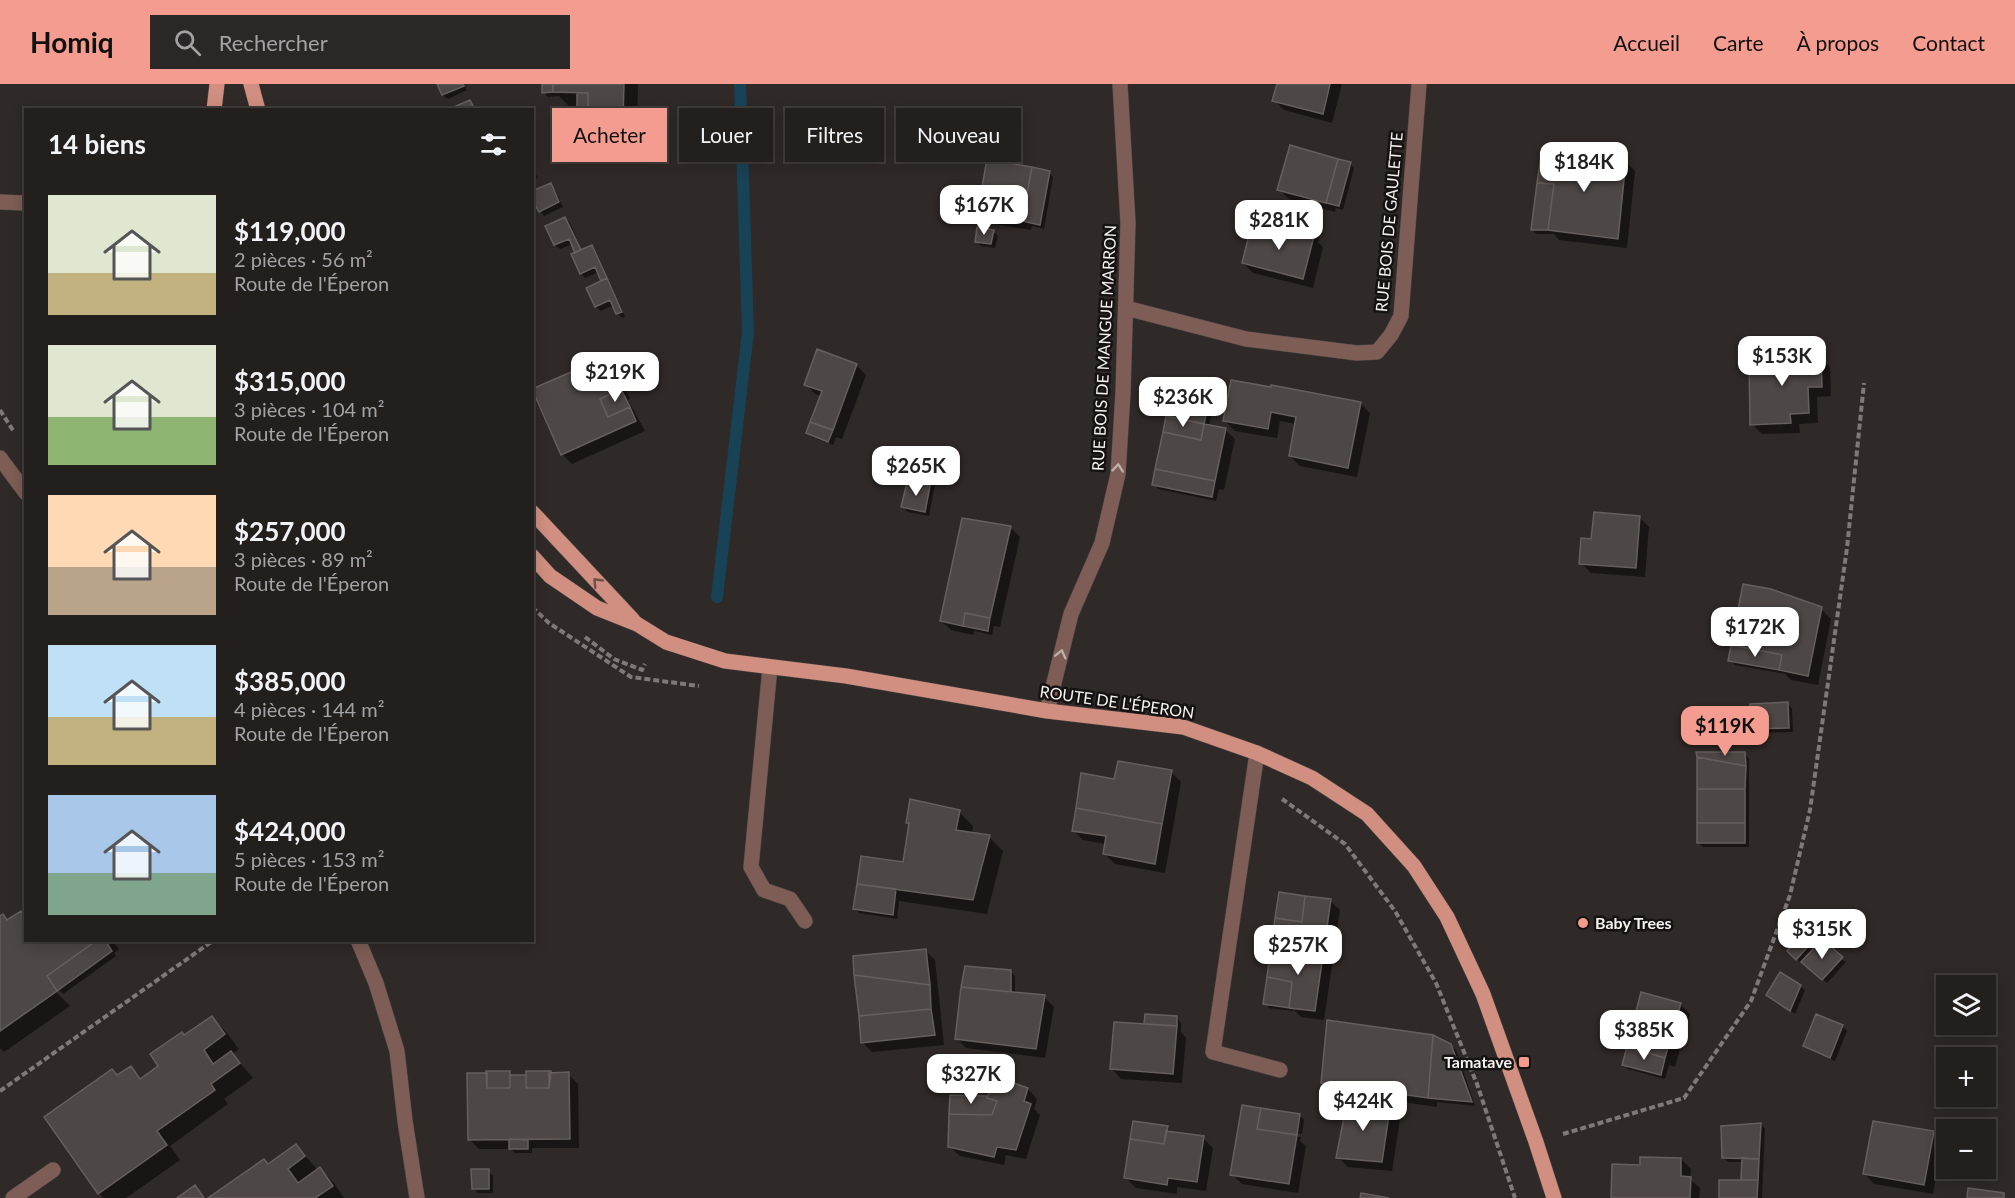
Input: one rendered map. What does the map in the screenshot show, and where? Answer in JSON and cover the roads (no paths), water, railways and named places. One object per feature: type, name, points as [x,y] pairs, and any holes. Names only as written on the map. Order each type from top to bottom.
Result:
[{"type":"main road","points":[[214,108],[218,84]]},
{"type":"main road","points":[[251,84],[257,108]]},
{"type":"main road","name":"ROUTE DE L'ÉPERON","points":[[534,514],[637,624]]},
{"type":"main road","name":"ROUTE DE L'ÉPERON","points":[[534,558],[550,576],[597,608],[637,624],[666,642],[725,661],[846,676],[1047,711],[1183,727],[1257,753],[1312,778],[1367,814],[1414,866],[1447,917],[1484,994],[1554,1198]]},
{"type":"street","name":"RUE BOIS DE MANGUE MARRON","points":[[1047,711],[1071,614],[1102,543],[1118,474],[1128,223],[1120,84]]},
{"type":"street","name":"RUE BOIS DE GAULETTE","points":[[1126,308],[1246,339],[1357,353],[1377,352],[1391,336],[1401,316],[1419,84]]},
{"type":"street","points":[[0,202],[24,203]]},
{"type":"street","points":[[0,458],[24,490]]},
{"type":"street","points":[[770,667],[751,867],[764,890],[790,899],[806,921]]},
{"type":"street","points":[[1257,753],[1213,1052],[1280,1070]]},
{"type":"street","points":[[359,942],[376,983],[397,1051],[417,1198]]},
{"type":"street","points":[[13,1198],[53,1170]]},
{"type":"street","points":[[0,1190],[5,1198]]},
{"type":"waterway","points":[[717,597],[748,332],[740,84]]},
{"type":"place","name":"Baby Trees","points":[[1583,923]]},
{"type":"place","name":"Tamatave","points":[[1524,1062]]}]
